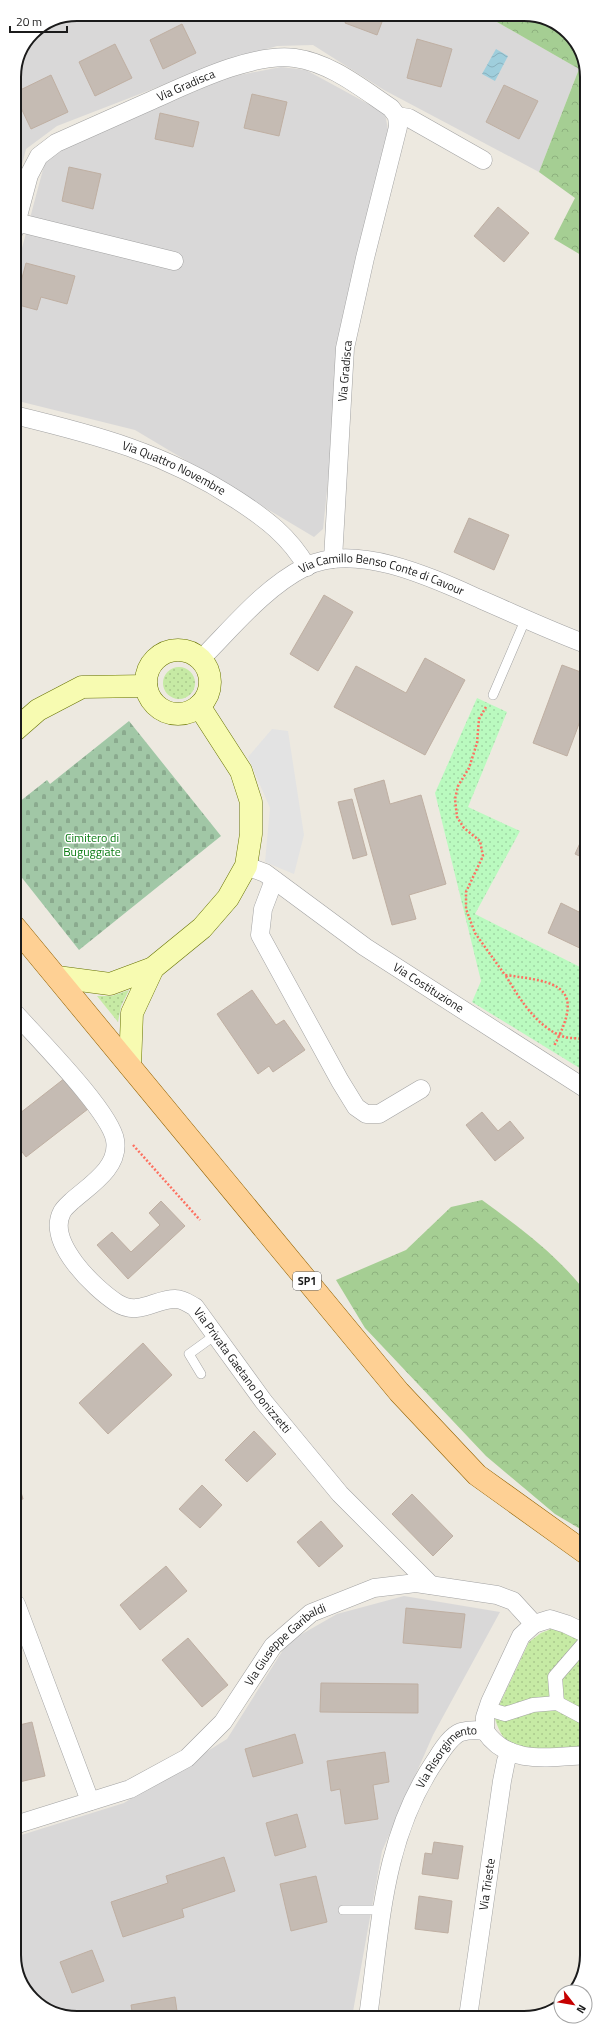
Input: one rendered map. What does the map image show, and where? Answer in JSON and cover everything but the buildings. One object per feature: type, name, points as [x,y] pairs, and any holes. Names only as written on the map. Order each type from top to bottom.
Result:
[{"type":"main road","points":[[173,650],[184,650],[193,653],[201,659],[207,668],[210,678],[209,688],[206,698],[191,712],[181,714],[162,710],[148,696],[146,686],[149,666],[164,653],[173,650]]},
{"type":"main road","points":[[21,725],[38,710],[82,687],[146,686]]},
{"type":"main road","points":[[57,977],[110,984],[153,968],[202,928],[228,898],[246,866],[251,834],[251,802],[241,771],[199,706]]},
{"type":"main road","name":"SP1","points":[[21,934],[399,1392],[477,1475],[580,1549]]},
{"type":"main road","points":[[130,1066],[132,1013],[153,968]]},
{"type":"street","name":"Via Gradisca","points":[[21,203],[28,176],[39,156],[56,143],[198,80],[252,62],[274,58],[294,58],[314,63],[354,83],[391,108],[397,116],[398,127],[365,258],[345,348],[333,559]]},
{"type":"street","name":"Via Gradisca","points":[[397,116],[409,118],[483,160]]},
{"type":"street","name":"Via Gradisca","points":[[21,228],[174,261]]},
{"type":"street","name":"Via Quattro Novembre","points":[[21,417],[87,433],[145,452],[207,480],[264,518],[296,548],[307,566]]},
{"type":"street","name":"Via Camillo Benso Conte di Cavour","points":[[201,659],[255,604],[280,583],[307,566],[333,559],[364,561],[397,566],[432,577],[580,641]]},
{"type":"street","name":"Via Costituzione","points":[[246,866],[265,873],[365,947],[580,1085]]},
{"type":"street","points":[[274,880],[263,909],[260,935],[340,1081],[356,1107],[366,1114],[380,1114],[421,1089]]},
{"type":"street","points":[[21,1020],[109,1123]]},
{"type":"street","name":"Via Privata Gaetano Donizzetti","points":[[109,1123],[115,1139],[116,1152],[113,1162],[62,1211],[58,1222],[60,1236],[70,1259],[105,1295],[119,1304],[131,1308],[147,1307],[175,1299],[186,1302],[195,1307],[214,1336],[264,1402],[340,1494],[431,1585]]},
{"type":"street","name":"Via Giuseppe Garibaldi","points":[[21,1823],[130,1789],[187,1758],[223,1722],[273,1646],[311,1613],[374,1588],[416,1583],[497,1595],[513,1601],[534,1624]]},
{"type":"street","points":[[21,1617],[90,1802]]},
{"type":"street","points":[[534,1624],[550,1619],[580,1631]]},
{"type":"street","name":"Via Risorgimento","points":[[369,2011],[389,1868],[402,1823],[420,1783],[443,1748],[460,1733],[474,1730],[485,1730],[485,1717],[488,1709],[521,1636],[534,1624]]},
{"type":"street","points":[[557,1703],[555,1677],[580,1648]]},
{"type":"street","points":[[488,1709],[504,1714],[533,1705],[557,1703],[580,1715]]},
{"type":"street","points":[[485,1730],[492,1741],[511,1752],[523,1756],[539,1758],[580,1755]]},
{"type":"street","name":"Via Trieste","points":[[469,2011],[502,1781],[506,1761],[511,1752]]},
{"type":"lane","points":[[493,695],[526,618]]},
{"type":"lane","points":[[200,1374],[189,1354],[214,1336]]},
{"type":"lane","points":[[344,1910],[382,1910]]},
{"type":"path","points":[[493,695],[478,719],[477,743],[469,768],[458,786],[455,799],[457,817],[464,828],[480,841],[483,856],[466,892],[466,909],[475,933],[506,976],[520,1000],[537,1018],[560,1035],[580,1038]]},
{"type":"path","points":[[506,976],[535,978],[551,983],[563,991],[569,1004],[560,1035],[545,1062]]},
{"type":"path","points":[[109,1123],[136,1147],[200,1220]]},
{"type":"shaded area","points":[[495,21],[579,69],[539,172],[384,90],[313,45],[277,46],[220,63],[57,126],[26,149],[21,169],[21,77],[25,56],[37,37],[46,30],[66,22]]},
{"type":"shaded area","points":[[281,67],[306,70],[385,113],[388,130],[345,318],[323,529],[314,537],[135,430],[21,402],[21,252],[45,162],[74,142],[229,77]]},
{"type":"shaded area","points":[[272,729],[288,731],[304,835],[294,874],[265,862],[270,808],[248,757]]},
{"type":"shaded area","points":[[404,1596],[500,1612],[433,1735],[382,1851],[353,2011],[73,2011],[56,2007],[46,2002],[28,1983],[22,1966],[21,1835],[124,1803],[227,1739],[288,1642],[337,1614]]},
{"type":"green space","points":[[495,21],[528,21],[552,28],[566,40],[576,56],[579,66],[580,77],[580,254],[554,239],[575,198],[539,172],[579,69]]},
{"type":"green space","points":[[176,667],[182,667],[191,671],[195,683],[191,695],[182,699],[176,699],[167,695],[163,686],[163,680],[167,671]]},
{"type":"green space","points":[[477,698],[507,712],[468,807],[520,831],[475,914],[580,967],[580,1068],[472,1002],[481,981],[435,793]]},
{"type":"green space","name":"Cimitero di Buguggiate","points":[[129,721],[221,836],[79,950],[21,877],[21,800],[47,780],[50,784]]},
{"type":"green space","points":[[129,990],[121,1006],[118,1022],[97,996],[112,996]]},
{"type":"green space","points":[[482,1200],[538,1243],[564,1267],[580,1285],[580,1529],[555,1514],[486,1456],[365,1328],[336,1280],[406,1250],[451,1207]]},
{"type":"green space","points":[[551,1629],[565,1630],[580,1638],[580,1653],[577,1658],[580,1660],[580,1747],[534,1749],[514,1745],[507,1741],[502,1735],[494,1716],[529,1642],[541,1633]]},
{"type":"water","points":[[496,49],[508,56],[495,81],[482,74]]}]
